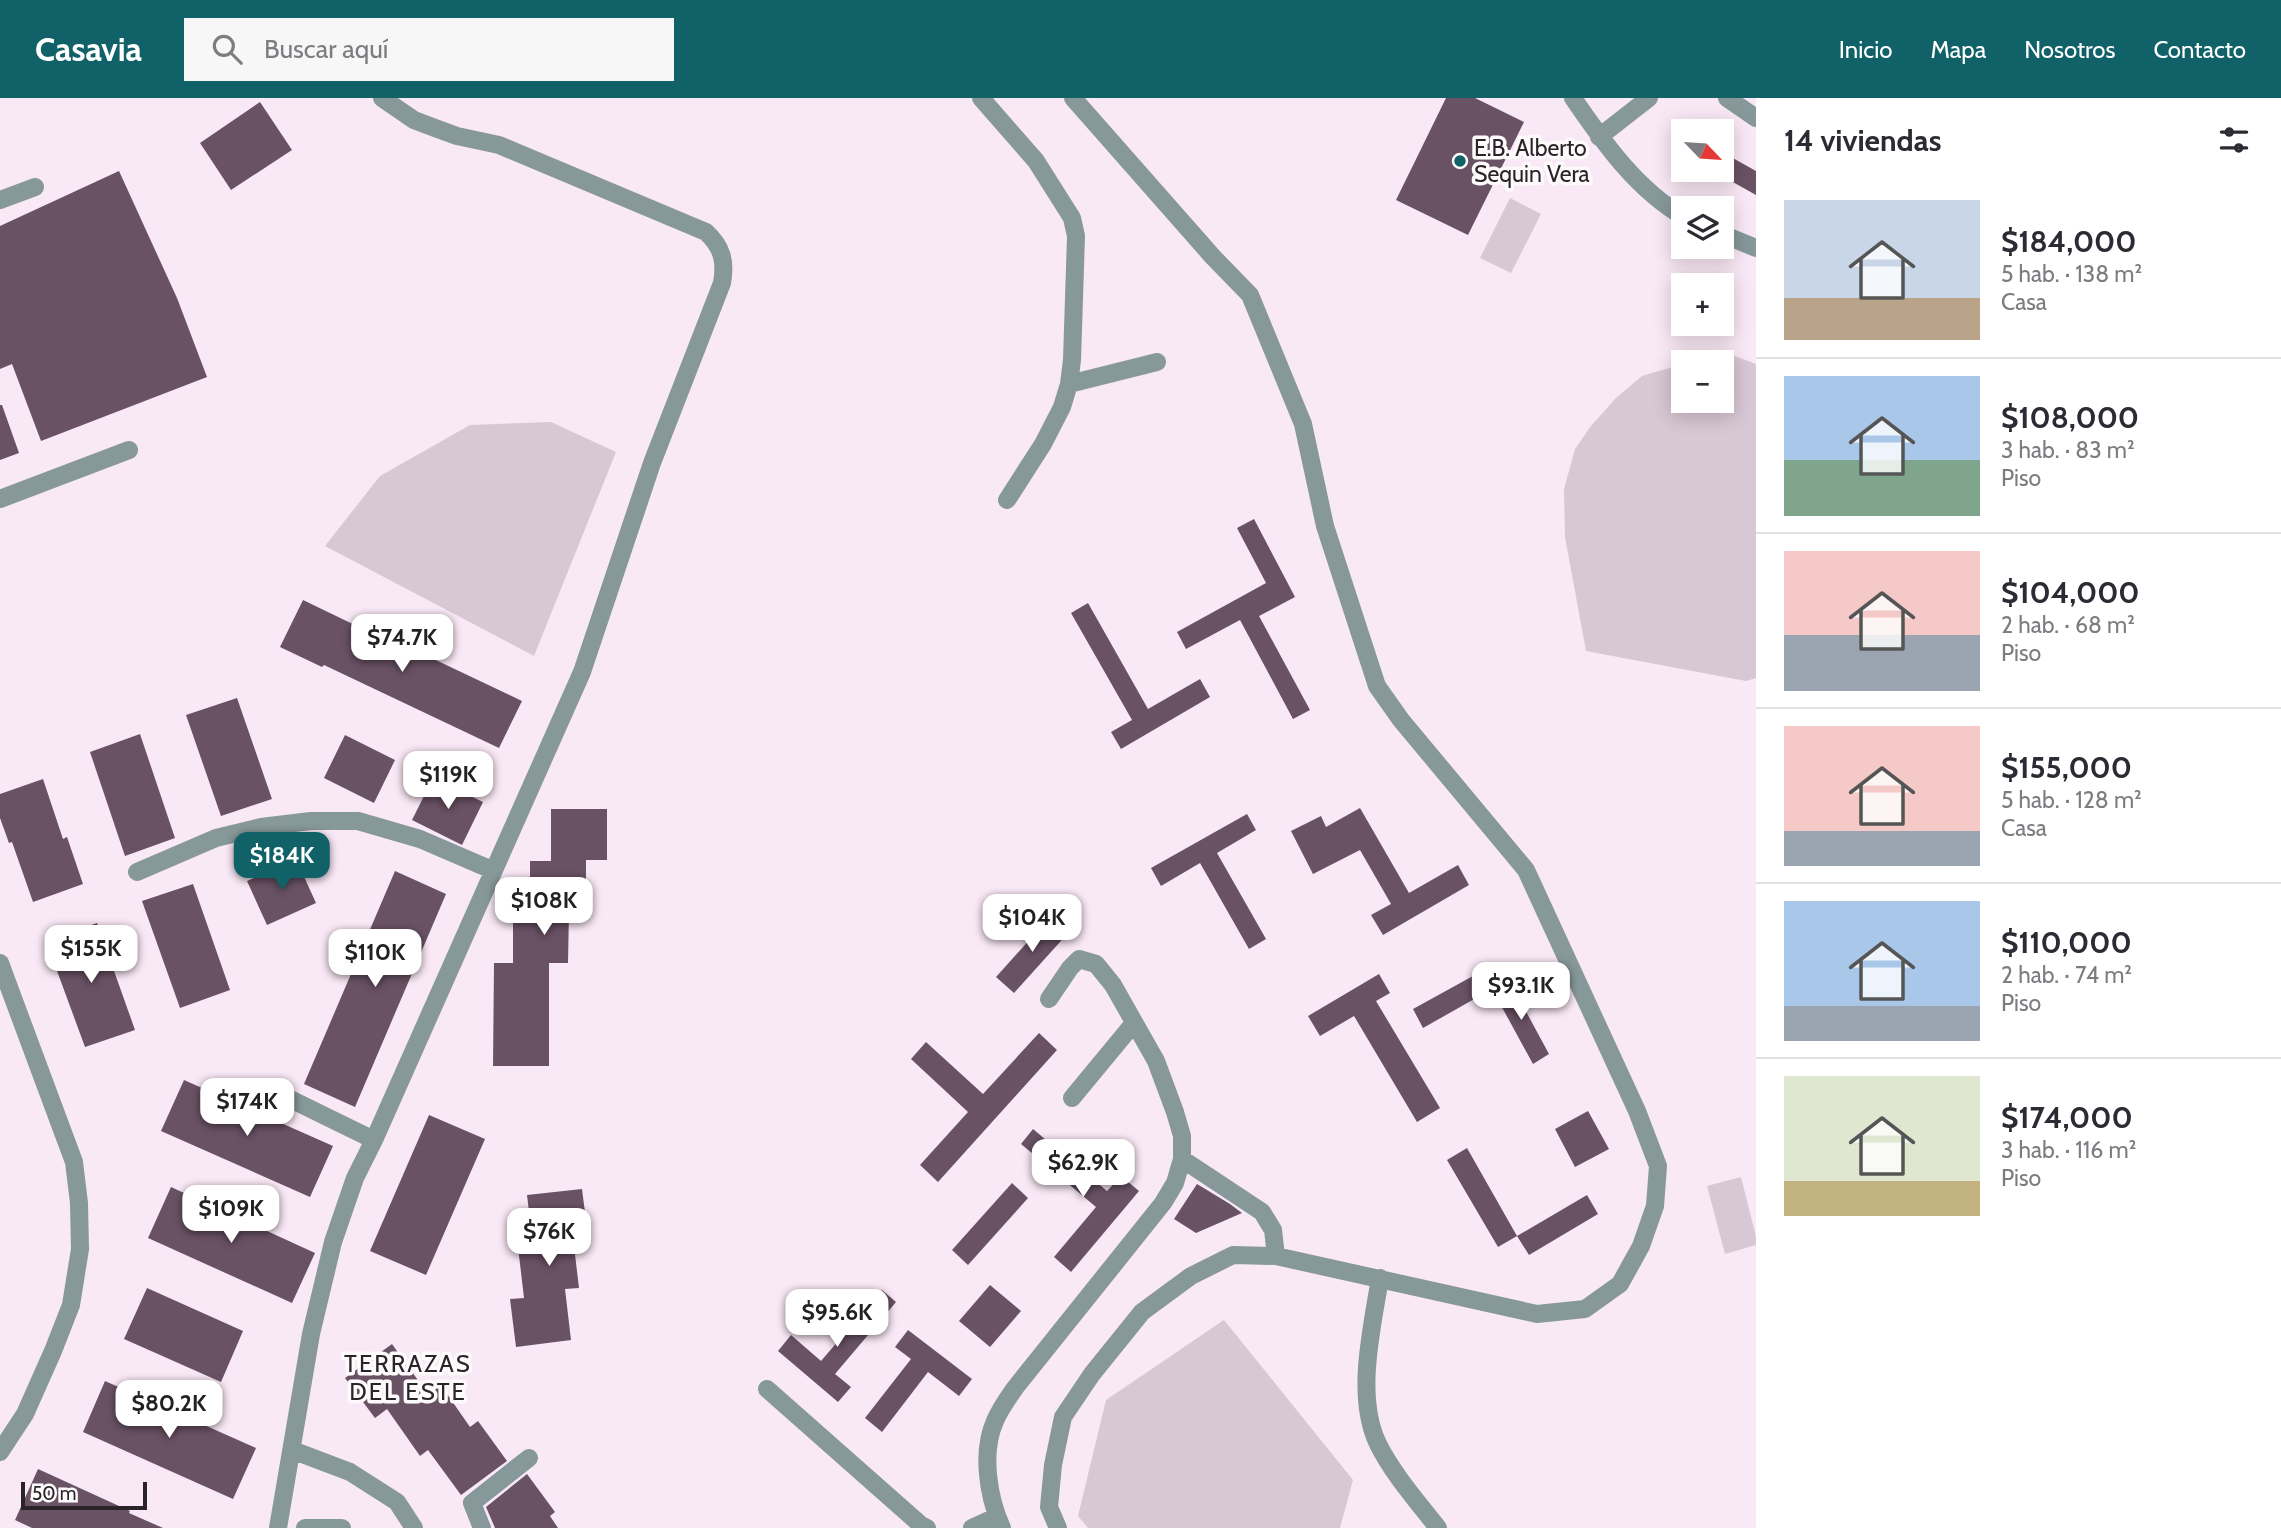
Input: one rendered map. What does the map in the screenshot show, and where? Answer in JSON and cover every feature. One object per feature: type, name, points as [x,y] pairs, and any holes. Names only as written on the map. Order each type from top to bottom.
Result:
[{"type":"street","points":[[278,1528],[311,1334],[333,1242],[355,1178],[582,672],[652,463],[722,283],[725,269],[723,255],[706,232],[499,145],[457,136],[414,120],[382,98]]},
{"type":"street","points":[[981,98],[1036,161],[1072,218],[1076,236],[1069,384],[1062,407],[1043,444],[1007,500]]},
{"type":"street","points":[[1058,1528],[1049,1507],[1053,1465],[1063,1417],[1091,1374],[1142,1312],[1191,1276],[1233,1255],[1276,1255],[1537,1314],[1585,1309],[1620,1284],[1641,1246],[1655,1206],[1658,1166],[1637,1111],[1526,870],[1401,720],[1377,686],[1325,526],[1303,424],[1250,295],[1213,257],[1073,98]]},
{"type":"street","points":[[1573,98],[1599,137],[1656,199],[1671,209]]},
{"type":"street","points":[[1599,137],[1649,98]]},
{"type":"street","points":[[1727,98],[1756,118]]},
{"type":"street","points":[[0,200],[35,187]]},
{"type":"street","points":[[1734,239],[1756,248]]},
{"type":"street","points":[[1069,384],[1157,362]]},
{"type":"street","points":[[0,499],[129,450]]},
{"type":"street","points":[[137,872],[216,838],[261,827],[310,821],[358,821],[420,839],[492,870]]},
{"type":"street","points":[[972,1528],[999,1522],[988,1478],[988,1440],[995,1419],[1015,1388],[1163,1203],[1175,1183],[1182,1159],[1182,1136],[1156,1062],[1113,985],[1097,964],[1079,959],[1049,999]]},
{"type":"street","points":[[0,963],[74,1162],[79,1203],[80,1250],[71,1305],[53,1351],[25,1414],[0,1452]]},
{"type":"street","points":[[1072,1098],[1134,1023]]},
{"type":"street","points":[[282,1095],[374,1140]]},
{"type":"street","points":[[1182,1159],[1262,1212],[1273,1230],[1276,1255]]},
{"type":"street","points":[[1380,1278],[1367,1366],[1367,1402],[1377,1443],[1438,1528]]},
{"type":"street","points":[[767,1389],[927,1528]]},
{"type":"street","points":[[292,1450],[350,1472],[397,1503],[414,1528]]},
{"type":"street","points":[[482,1528],[472,1503],[530,1458]]},
{"type":"street","points":[[305,1528],[342,1528]]},
{"type":"shaded area","points":[[1510,198],[1541,214],[1511,273],[1480,258]]},
{"type":"shaded area","points":[[1734,356],[1756,364],[1756,678],[1746,681],[1586,651],[1565,537],[1564,489],[1575,449],[1616,398],[1642,376],[1671,368],[1671,413],[1734,413]]},
{"type":"shaded area","points":[[551,422],[616,452],[534,656],[325,546],[380,476],[470,425]]},
{"type":"shaded area","points":[[1741,1177],[1756,1245],[1725,1254],[1707,1186]]},
{"type":"shaded area","points":[[1224,1320],[1353,1480],[1340,1528],[1088,1528],[1078,1516],[1106,1400]]},
{"type":"building","name":"E.B. Alberto Sequin Vera","points":[[1446,98],[1475,98],[1524,122],[1468,235],[1396,200]]},
{"type":"building","points":[[260,102],[292,150],[231,190],[200,143]]},
{"type":"building","points":[[1734,159],[1756,171],[1756,195],[1733,182]]},
{"type":"building","points":[[119,171],[177,298],[207,377],[41,441],[12,364],[0,369],[0,226]]},
{"type":"building","points":[[0,405],[19,453],[0,460]]},
{"type":"building","points":[[1254,519],[1295,597],[1259,616],[1310,710],[1293,719],[1240,620],[1186,649],[1177,632],[1266,583],[1237,528]]},
{"type":"building","points":[[303,600],[522,701],[499,748],[280,647]]},
{"type":"building","points":[[1088,603],[1148,709],[1200,679],[1210,697],[1121,749],[1111,732],[1132,720],[1071,613]]},
{"type":"building","points":[[237,698],[272,799],[221,816],[186,715]]},
{"type":"building","points":[[140,734],[175,838],[125,856],[90,752]]},
{"type":"building","points":[[345,735],[395,760],[374,803],[324,778]]},
{"type":"building","points":[[433,778],[483,802],[462,845],[412,820]]},
{"type":"building","points":[[43,779],[63,839],[67,837],[83,884],[33,902],[12,842],[9,843],[0,818],[0,794]]},
{"type":"building","points":[[1360,808],[1409,893],[1458,865],[1469,885],[1383,935],[1371,915],[1391,904],[1360,850],[1313,874],[1291,831],[1321,816],[1326,827]]},
{"type":"building","points":[[551,809],[607,809],[607,860],[586,860],[586,911],[569,911],[568,963],[549,963],[549,1066],[493,1066],[494,963],[513,963],[513,912],[530,912],[530,861],[551,861]]},
{"type":"building","points":[[1247,814],[1256,830],[1217,853],[1266,939],[1249,949],[1200,863],[1161,886],[1151,868]]},
{"type":"building","points":[[296,859],[316,903],[267,925],[247,881]]},
{"type":"building","points":[[395,871],[446,894],[355,1107],[304,1084]]},
{"type":"building","points":[[193,884],[230,990],[180,1008],[142,901]]},
{"type":"building","points":[[1051,916],[1069,932],[1014,993],[996,977]]},
{"type":"building","points":[[97,923],[135,1030],[85,1047],[46,941]]},
{"type":"building","points":[[1482,971],[1492,989],[1423,1028],[1413,1009]]},
{"type":"building","points":[[1379,974],[1390,993],[1376,1001],[1440,1108],[1417,1122],[1354,1016],[1320,1036],[1308,1016]]},
{"type":"building","points":[[1509,980],[1549,1054],[1533,1064],[1492,989]]},
{"type":"building","points":[[1039,1033],[1057,1050],[938,1182],[920,1165],[968,1112],[911,1059],[926,1042],[983,1094]]},
{"type":"building","points":[[184,1080],[333,1146],[310,1197],[161,1131]]},
{"type":"building","points":[[1588,1111],[1609,1149],[1575,1167],[1555,1129]]},
{"type":"building","points":[[429,1115],[485,1139],[426,1275],[370,1251]]},
{"type":"building","points":[[1033,1129],[1107,1191],[1121,1176],[1139,1191],[1071,1272],[1054,1257],[1096,1207],[1021,1144]]},
{"type":"building","points":[[1467,1148],[1517,1236],[1498,1247],[1447,1160]]},
{"type":"building","points":[[1012,1183],[1028,1198],[968,1265],[952,1250]]},
{"type":"building","points":[[1197,1184],[1242,1213],[1196,1233],[1174,1219]]},
{"type":"building","points":[[171,1187],[315,1253],[292,1303],[148,1238]]},
{"type":"building","points":[[582,1189],[588,1236],[573,1238],[579,1288],[565,1289],[571,1340],[516,1347],[510,1299],[524,1298],[518,1247],[533,1245],[527,1195]]},
{"type":"building","points":[[1587,1195],[1598,1214],[1529,1255],[1517,1236]]},
{"type":"building","points":[[990,1285],[1021,1311],[990,1347],[959,1321]]},
{"type":"building","points":[[147,1288],[243,1331],[221,1382],[124,1339]]},
{"type":"building","points":[[882,1290],[896,1302],[835,1374],[851,1387],[838,1402],[778,1351],[791,1335],[821,1361]]},
{"type":"building","points":[[908,1330],[972,1379],[959,1396],[928,1372],[882,1432],[865,1418],[911,1359],[895,1347]]},
{"type":"building","points":[[392,1344],[425,1390],[438,1381],[470,1427],[478,1421],[507,1461],[461,1495],[428,1450],[420,1456],[387,1409],[375,1418],[345,1378]]},
{"type":"building","points":[[105,1381],[256,1448],[233,1499],[83,1432]]},
{"type":"building","points":[[38,1469],[163,1528],[32,1528],[15,1520]]},
{"type":"building","points":[[527,1474],[555,1512],[550,1516],[558,1528],[495,1528],[486,1507]]},
{"type":"place","name":"E.B. Alberto Sequin Vera","points":[[1460,161]]},
{"type":"district","name":"TERRAZAS DEL ESTE","points":[[408,1378]]}]
